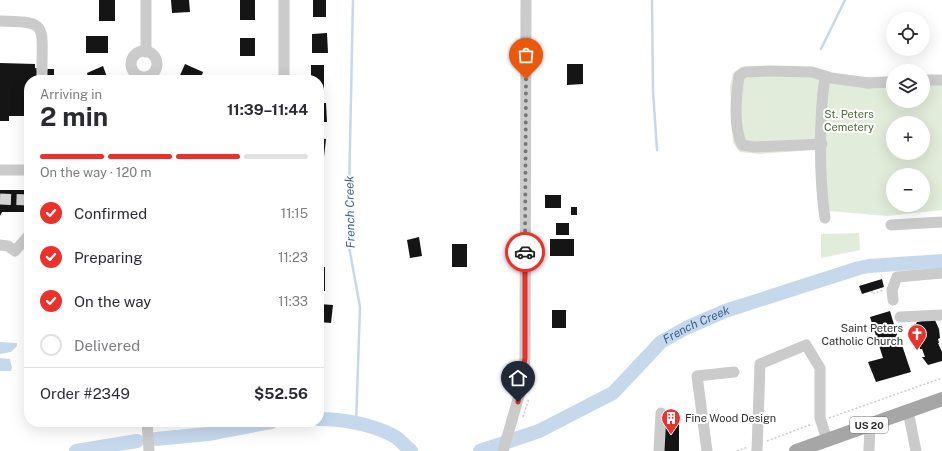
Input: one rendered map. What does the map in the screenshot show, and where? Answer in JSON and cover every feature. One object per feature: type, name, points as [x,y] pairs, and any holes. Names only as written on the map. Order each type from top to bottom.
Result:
[{"type":"main road","name":"US 20","points":[[796,451],[942,399]]},
{"type":"street","points":[[146,0],[146,52]]},
{"type":"street","points":[[284,0],[284,75]]},
{"type":"street","points":[[503,450],[521,390],[525,358],[526,0]]},
{"type":"street","points":[[0,22],[30,22],[38,26],[42,36],[42,69]]},
{"type":"street","points":[[822,144],[754,147],[742,145],[738,135],[737,92],[739,76],[746,72],[812,72],[825,76],[868,83],[886,82]]},
{"type":"street","points":[[825,76],[823,94],[822,144],[822,204],[825,218]]},
{"type":"street","points":[[930,80],[942,80]]},
{"type":"street","points":[[0,170],[24,170]]},
{"type":"street","points":[[891,225],[942,222]]},
{"type":"street","points":[[0,245],[8,246],[15,251],[24,241]]},
{"type":"street","points":[[893,300],[892,290],[897,276],[942,273]]},
{"type":"street","points":[[900,317],[942,315]]},
{"type":"street","points":[[757,448],[760,364],[806,345],[820,368],[821,421],[826,440]]},
{"type":"street","points":[[707,451],[697,376],[734,372]]},
{"type":"street","points":[[908,411],[916,451]]},
{"type":"street","points":[[659,451],[661,413]]},
{"type":"street","points":[[869,451],[870,424]]},
{"type":"street","points":[[147,427],[149,451]]},
{"type":"path","points":[[872,291],[872,294],[886,289]]},
{"type":"path","points":[[737,451],[757,448],[821,421],[942,378]]},
{"type":"green space","name":"St. Peters Cemetery","points":[[741,67],[812,67],[828,73],[864,77],[886,76],[886,108],[930,108],[930,76],[942,75],[942,210],[930,211],[930,168],[886,168],[886,212],[924,212],[887,216],[818,210],[817,150],[760,154],[740,152],[733,143],[730,86],[733,73]]},
{"type":"green space","points":[[859,233],[860,250],[821,258],[821,234]]},
{"type":"water","points":[[0,342],[17,343],[17,346],[11,352],[0,354]]},
{"type":"water","points":[[0,358],[10,359],[12,368],[11,371],[0,371]]},
{"type":"building","points":[[99,0],[115,0],[115,21],[99,21]]},
{"type":"building","points":[[171,0],[189,0],[190,12],[172,13]]},
{"type":"building","points":[[240,0],[255,0],[255,20],[240,20]]},
{"type":"building","points":[[313,0],[326,0],[326,17],[313,17]]},
{"type":"building","points":[[327,33],[328,53],[312,53],[312,34]]},
{"type":"building","points":[[86,36],[108,36],[108,53],[86,53]]},
{"type":"building","points":[[240,38],[255,38],[255,56],[240,56]]},
{"type":"building","points":[[0,63],[35,64],[35,68],[54,69],[54,75],[24,75],[24,116],[9,116],[9,121],[0,121]]},
{"type":"building","points":[[185,64],[203,72],[202,75],[180,75]]},
{"type":"building","points":[[567,64],[583,64],[583,84],[567,85]]},
{"type":"building","points":[[311,65],[324,65],[324,75],[311,75]]},
{"type":"building","points":[[103,66],[106,75],[88,75],[87,73]]},
{"type":"building","points":[[324,103],[326,103],[327,122],[324,122]]},
{"type":"building","points":[[324,139],[326,139],[324,157]]},
{"type":"building","points":[[0,190],[24,190],[24,212],[2,212],[0,216]]},
{"type":"building","points":[[545,195],[561,195],[561,208],[545,208]]},
{"type":"building","points":[[571,207],[577,207],[577,215],[571,215]]},
{"type":"building","points":[[556,223],[569,223],[569,235],[556,235]]},
{"type":"building","points":[[419,237],[422,256],[410,258],[407,240]]},
{"type":"building","points":[[550,239],[574,239],[574,256],[550,256]]},
{"type":"building","points":[[452,244],[467,244],[467,267],[452,267]]},
{"type":"building","points":[[324,267],[325,267],[324,291]]},
{"type":"building","points":[[882,279],[884,287],[862,294],[859,286]]},
{"type":"building","points":[[324,304],[333,305],[331,323],[324,322]]},
{"type":"building","points":[[552,310],[566,310],[566,328],[552,328]]},
{"type":"building","points":[[890,311],[900,345],[902,345],[911,372],[876,382],[868,362],[883,358],[870,317]]},
{"type":"building","points":[[934,318],[939,329],[940,338],[938,339],[938,343],[942,352],[942,361],[928,365],[922,357],[925,357],[922,349],[920,349],[919,345],[917,346],[913,338],[911,326],[917,322]]},
{"type":"building","name":"Fine Wood Design","points":[[664,421],[679,421],[679,451],[664,451]]},
{"type":"waterway","name":"French Creek","points":[[353,0],[348,241],[360,307],[356,424]]},
{"type":"waterway","points":[[652,0],[653,91],[657,150]]},
{"type":"waterway","points":[[821,49],[845,0]]},
{"type":"waterway","name":"French Creek","points":[[480,451],[539,431],[613,393],[661,342],[686,328],[725,311],[859,268],[942,261]]},
{"type":"waterway","name":"French Creek","points":[[324,419],[347,421],[384,431],[395,436],[411,451]]},
{"type":"waterway","name":"French Creek","points":[[156,439],[208,434],[245,427]]},
{"type":"waterway","name":"French Creek","points":[[76,451],[137,441]]},
{"type":"tunnel","points":[[42,69],[42,75]]},
{"type":"tunnel","points":[[0,199],[24,200]]},
{"type":"way so far","points":[[525,252],[526,79]]},
{"type":"place","name":"Saint Peters Catholic Church","points":[[917,351]]},
{"type":"place","name":"Fine Wood Design","points":[[671,435]]},
{"type":"route","points":[[518,402],[524,375],[525,358],[525,252]]}]
